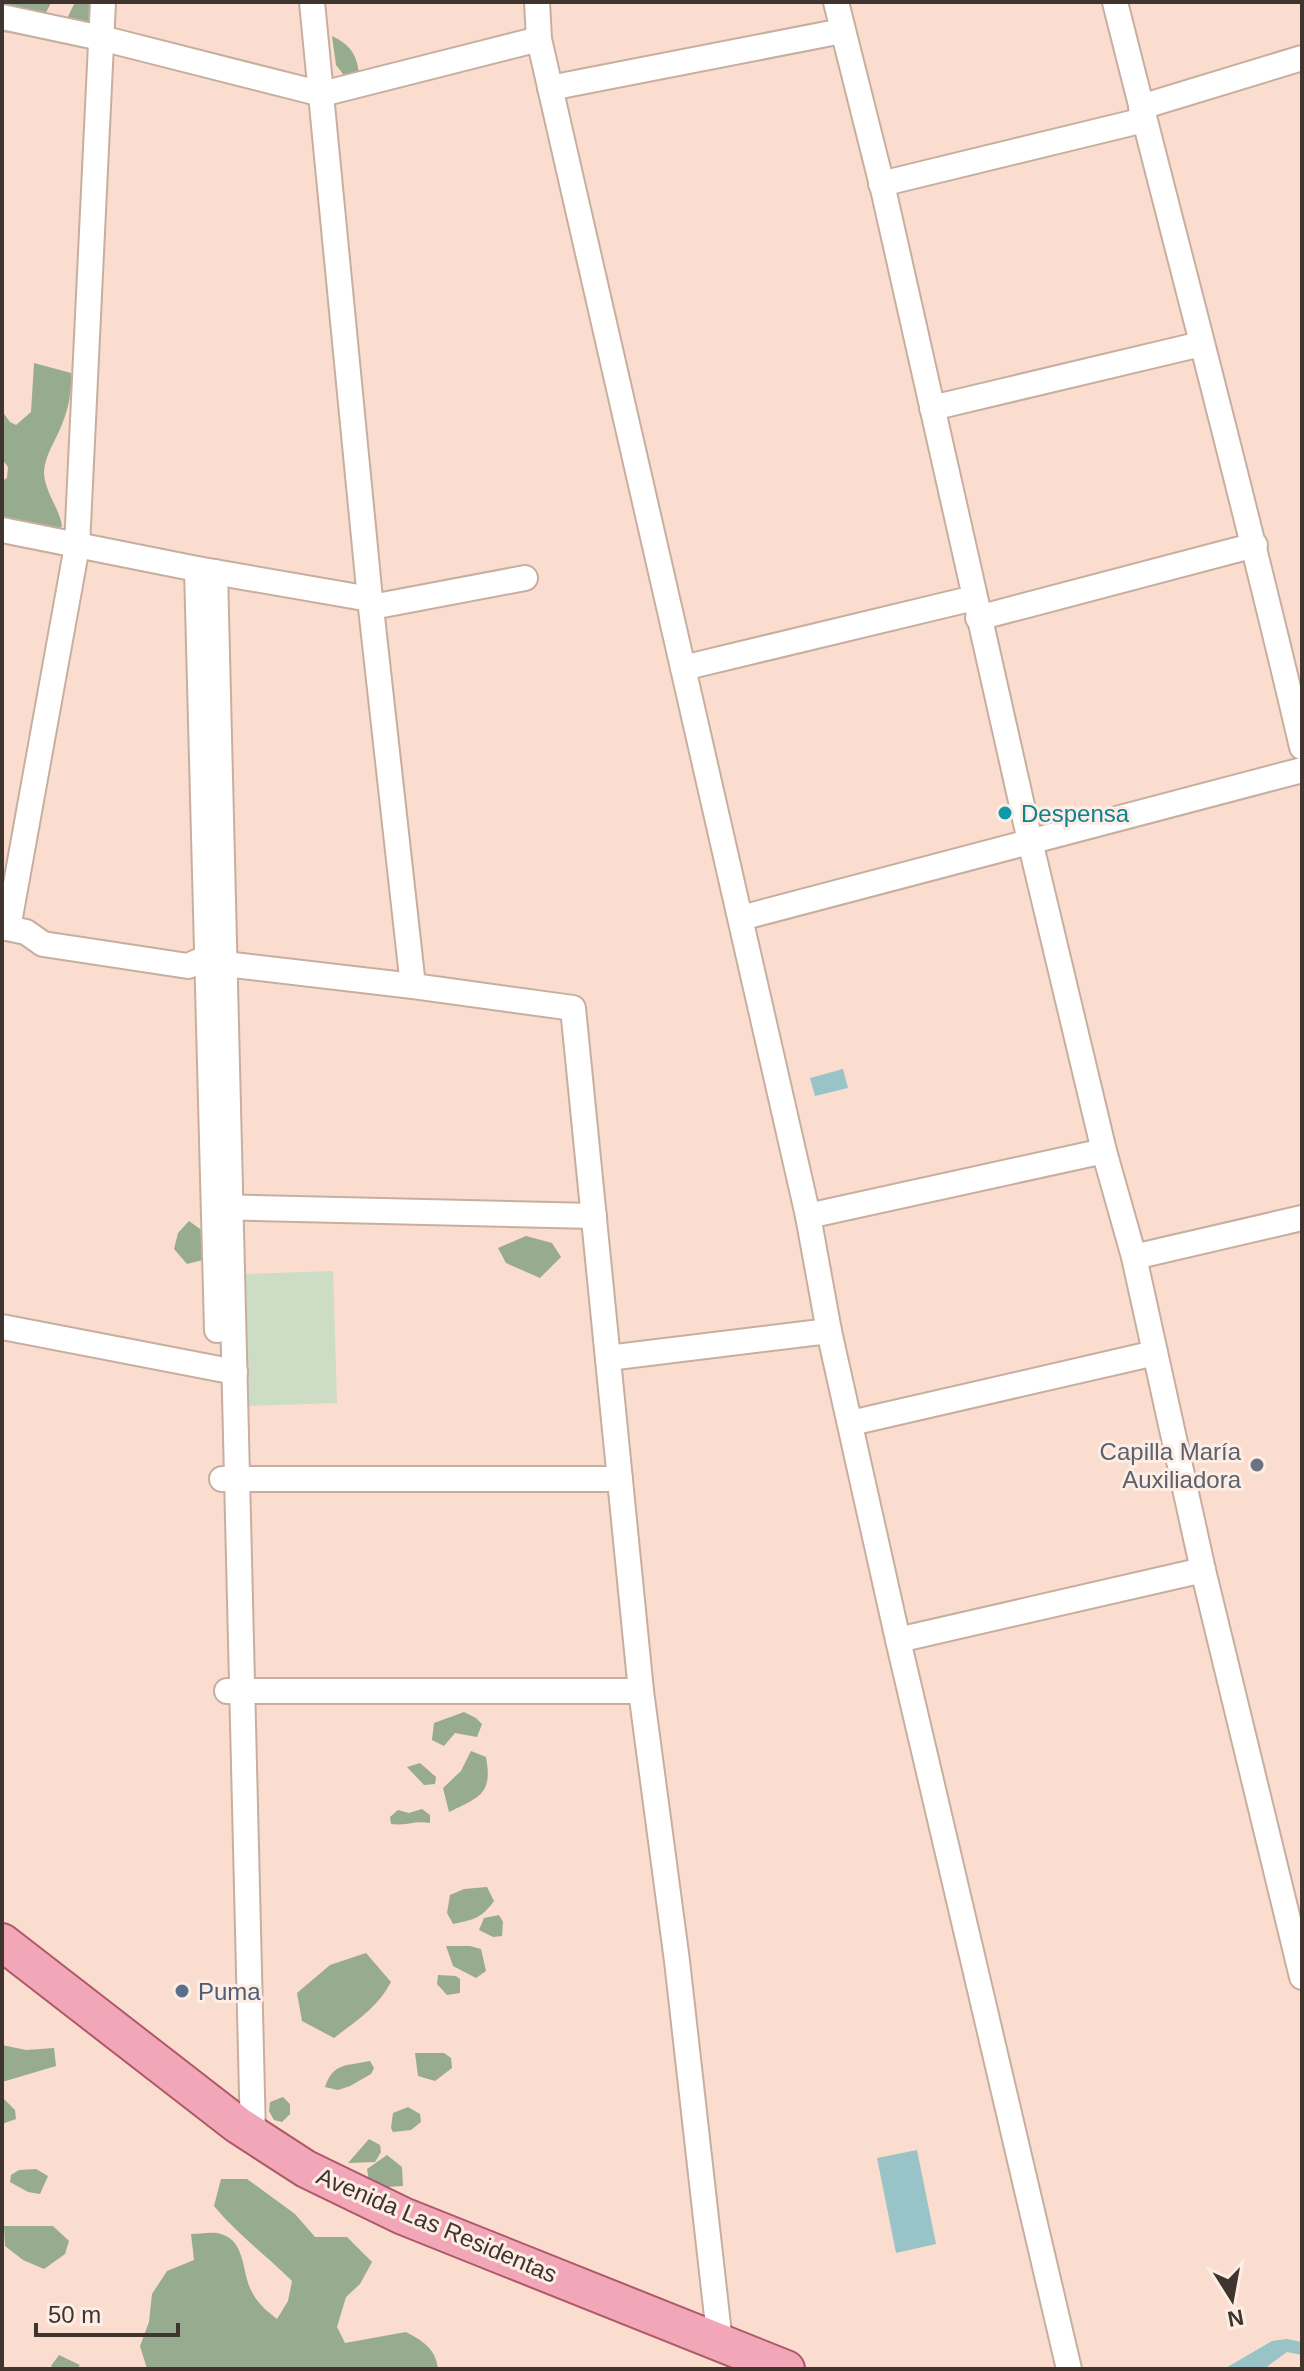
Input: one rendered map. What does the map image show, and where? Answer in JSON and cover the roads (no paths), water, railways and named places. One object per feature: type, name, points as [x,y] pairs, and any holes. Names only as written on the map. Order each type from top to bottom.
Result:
[{"type":"main road","name":"Avenida Las Residentas","points":[[2,1942],[246,2130],[306,2169],[403,2216],[786,2369]]},
{"type":"street","points":[[103,2],[77,546],[12,929],[43,944],[188,966],[210,963],[573,1008],[641,1691],[677,1961],[720,2343]]},
{"type":"street","points":[[312,2],[371,603],[413,986]]},
{"type":"street","points":[[537,2],[539,39],[808,1216],[829,1331],[898,1640],[1069,2369]]},
{"type":"street","points":[[836,2],[881,184],[1030,841],[1104,1151],[1134,1257],[1203,1570],[1302,1977]]},
{"type":"street","points":[[1115,2],[1255,545],[1302,747]]},
{"type":"street","points":[[2,17],[101,38],[322,94],[539,39]]},
{"type":"street","points":[[550,88],[842,31]]},
{"type":"street","points":[[881,184],[1143,114],[1302,58]]},
{"type":"street","points":[[932,408],[1201,344]]},
{"type":"street","points":[[2,530],[371,603],[525,578]]},
{"type":"street","points":[[683,668],[976,608],[1255,545]]},
{"type":"street","points":[[206,571],[210,963],[222,1207],[246,2130]]},
{"type":"street","points":[[741,918],[1302,770]]},
{"type":"street","points":[[808,1216],[1104,1151]]},
{"type":"street","points":[[222,1207],[594,1216]]},
{"type":"street","points":[[1134,1257],[1302,1218]]},
{"type":"street","points":[[2,1327],[226,1370]]},
{"type":"street","points":[[608,1358],[829,1331]]},
{"type":"street","points":[[851,1423],[1155,1353]]},
{"type":"street","points":[[229,1479],[620,1479]]},
{"type":"street","points":[[898,1640],[1203,1570]]},
{"type":"street","points":[[234,1691],[641,1691]]},
{"type":"water","points":[[843,1069],[848,1088],[815,1096],[810,1078]]},
{"type":"water","points":[[917,2150],[936,2244],[896,2253],[877,2158]]},
{"type":"water","points":[[1287,2339],[1302,2342],[1302,2355],[1287,2352],[1264,2369],[1224,2369],[1272,2341]]},
{"type":"place","name":"Despensa","points":[[1005,813]]},
{"type":"place","name":"Capilla María Auxiliadora","points":[[1257,1465]]},
{"type":"place","name":"Puma","points":[[182,1991]]}]
